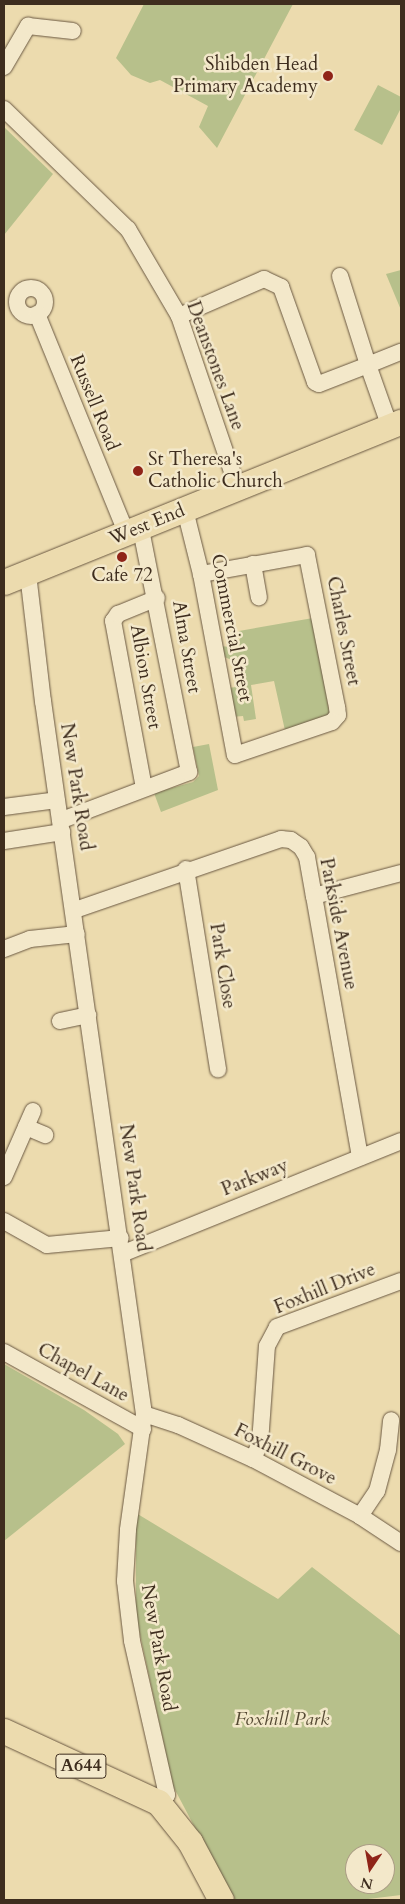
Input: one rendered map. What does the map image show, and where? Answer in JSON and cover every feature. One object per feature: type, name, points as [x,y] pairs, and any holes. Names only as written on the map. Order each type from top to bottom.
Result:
[{"type":"main road","name":"West End","points":[[4,582],[134,532],[395,424]]},
{"type":"main road","name":"A644","points":[[4,1731],[158,1802],[190,1842],[221,1900]]},
{"type":"street","points":[[4,66],[28,26],[73,31]]},
{"type":"street","name":"Deanstones Lane","points":[[4,109],[128,229],[179,316],[238,489]]},
{"type":"street","points":[[340,276],[368,365],[395,424]]},
{"type":"street","points":[[179,316],[264,279],[281,287],[315,382],[319,384],[401,352]]},
{"type":"street","name":"Russell Road","points":[[33,288],[44,299],[43,307],[37,314],[11,311],[19,294],[33,288]]},
{"type":"street","name":"Russell Road","points":[[37,314],[134,532]]},
{"type":"street","name":"Commercial Street","points":[[185,510],[201,574],[235,755]]},
{"type":"street","name":"Alma Street","points":[[134,532],[157,598],[189,772],[144,788]]},
{"type":"street","name":"Charles Street","points":[[235,755],[332,722],[338,715],[307,555],[252,564]]},
{"type":"street","points":[[201,574],[252,564],[259,597]]},
{"type":"street","name":"New Park Road","points":[[28,574],[57,800],[75,910],[88,1015],[122,1245],[144,1422],[128,1530],[125,1581],[132,1641],[167,1795],[158,1802]]},
{"type":"street","name":"Albion Street","points":[[144,788],[113,621],[118,614],[157,598]]},
{"type":"street","points":[[4,841],[62,826],[144,788]]},
{"type":"street","points":[[4,806],[57,800]]},
{"type":"street","name":"Parkside Avenue","points":[[75,910],[186,869],[281,839],[291,840],[301,847],[307,857],[360,1158]]},
{"type":"street","name":"Park Close","points":[[186,869],[218,1069]]},
{"type":"street","points":[[314,896],[401,874]]},
{"type":"street","points":[[4,949],[30,939],[77,934]]},
{"type":"street","points":[[60,1022],[88,1015]]},
{"type":"street","points":[[4,1178],[33,1112]]},
{"type":"street","points":[[26,1127],[45,1135]]},
{"type":"street","name":"Parkway","points":[[4,1220],[46,1245],[122,1245],[360,1158],[401,1141]]},
{"type":"street","name":"Foxhill Drive","points":[[253,1458],[260,1443],[267,1346],[276,1327],[401,1281]]},
{"type":"street","name":"Chapel Lane","points":[[4,1352],[144,1422]]},
{"type":"street","points":[[360,1516],[377,1491],[388,1450],[391,1420]]},
{"type":"street","name":"Foxhill Grove","points":[[144,1422],[178,1425],[253,1458],[360,1516],[401,1543]]},
{"type":"green space","points":[[144,4],[293,4],[217,148],[199,127],[208,106],[160,80],[150,83],[131,75],[116,58]]},
{"type":"green space","points":[[378,85],[401,97],[401,108],[382,145],[354,130]]},
{"type":"green space","points":[[4,127],[53,174],[4,235]]},
{"type":"green space","points":[[401,270],[401,310],[386,274]]},
{"type":"green space","points":[[313,618],[330,715],[286,735],[274,681],[251,685],[256,719],[244,721],[243,716],[232,717],[228,688],[236,687],[238,667],[234,661],[222,656],[219,646],[232,647],[240,639],[239,631]]},
{"type":"green space","points":[[209,744],[218,790],[161,812],[154,793],[193,782],[199,776],[193,747]]},
{"type":"green space","points":[[4,1364],[84,1410],[118,1434],[125,1444],[4,1541]]},
{"type":"green space","name":"Foxhill Park","points":[[136,1513],[278,1599],[312,1567],[401,1636],[401,1895],[360,1900],[233,1900],[173,1786],[136,1616]]},
{"type":"place","name":"Shibden Head Primary Academy","points":[[328,76]]},
{"type":"place","name":"St Theresa's Catholic Church","points":[[138,471]]},
{"type":"place","name":"Cafe 72","points":[[122,557]]}]
